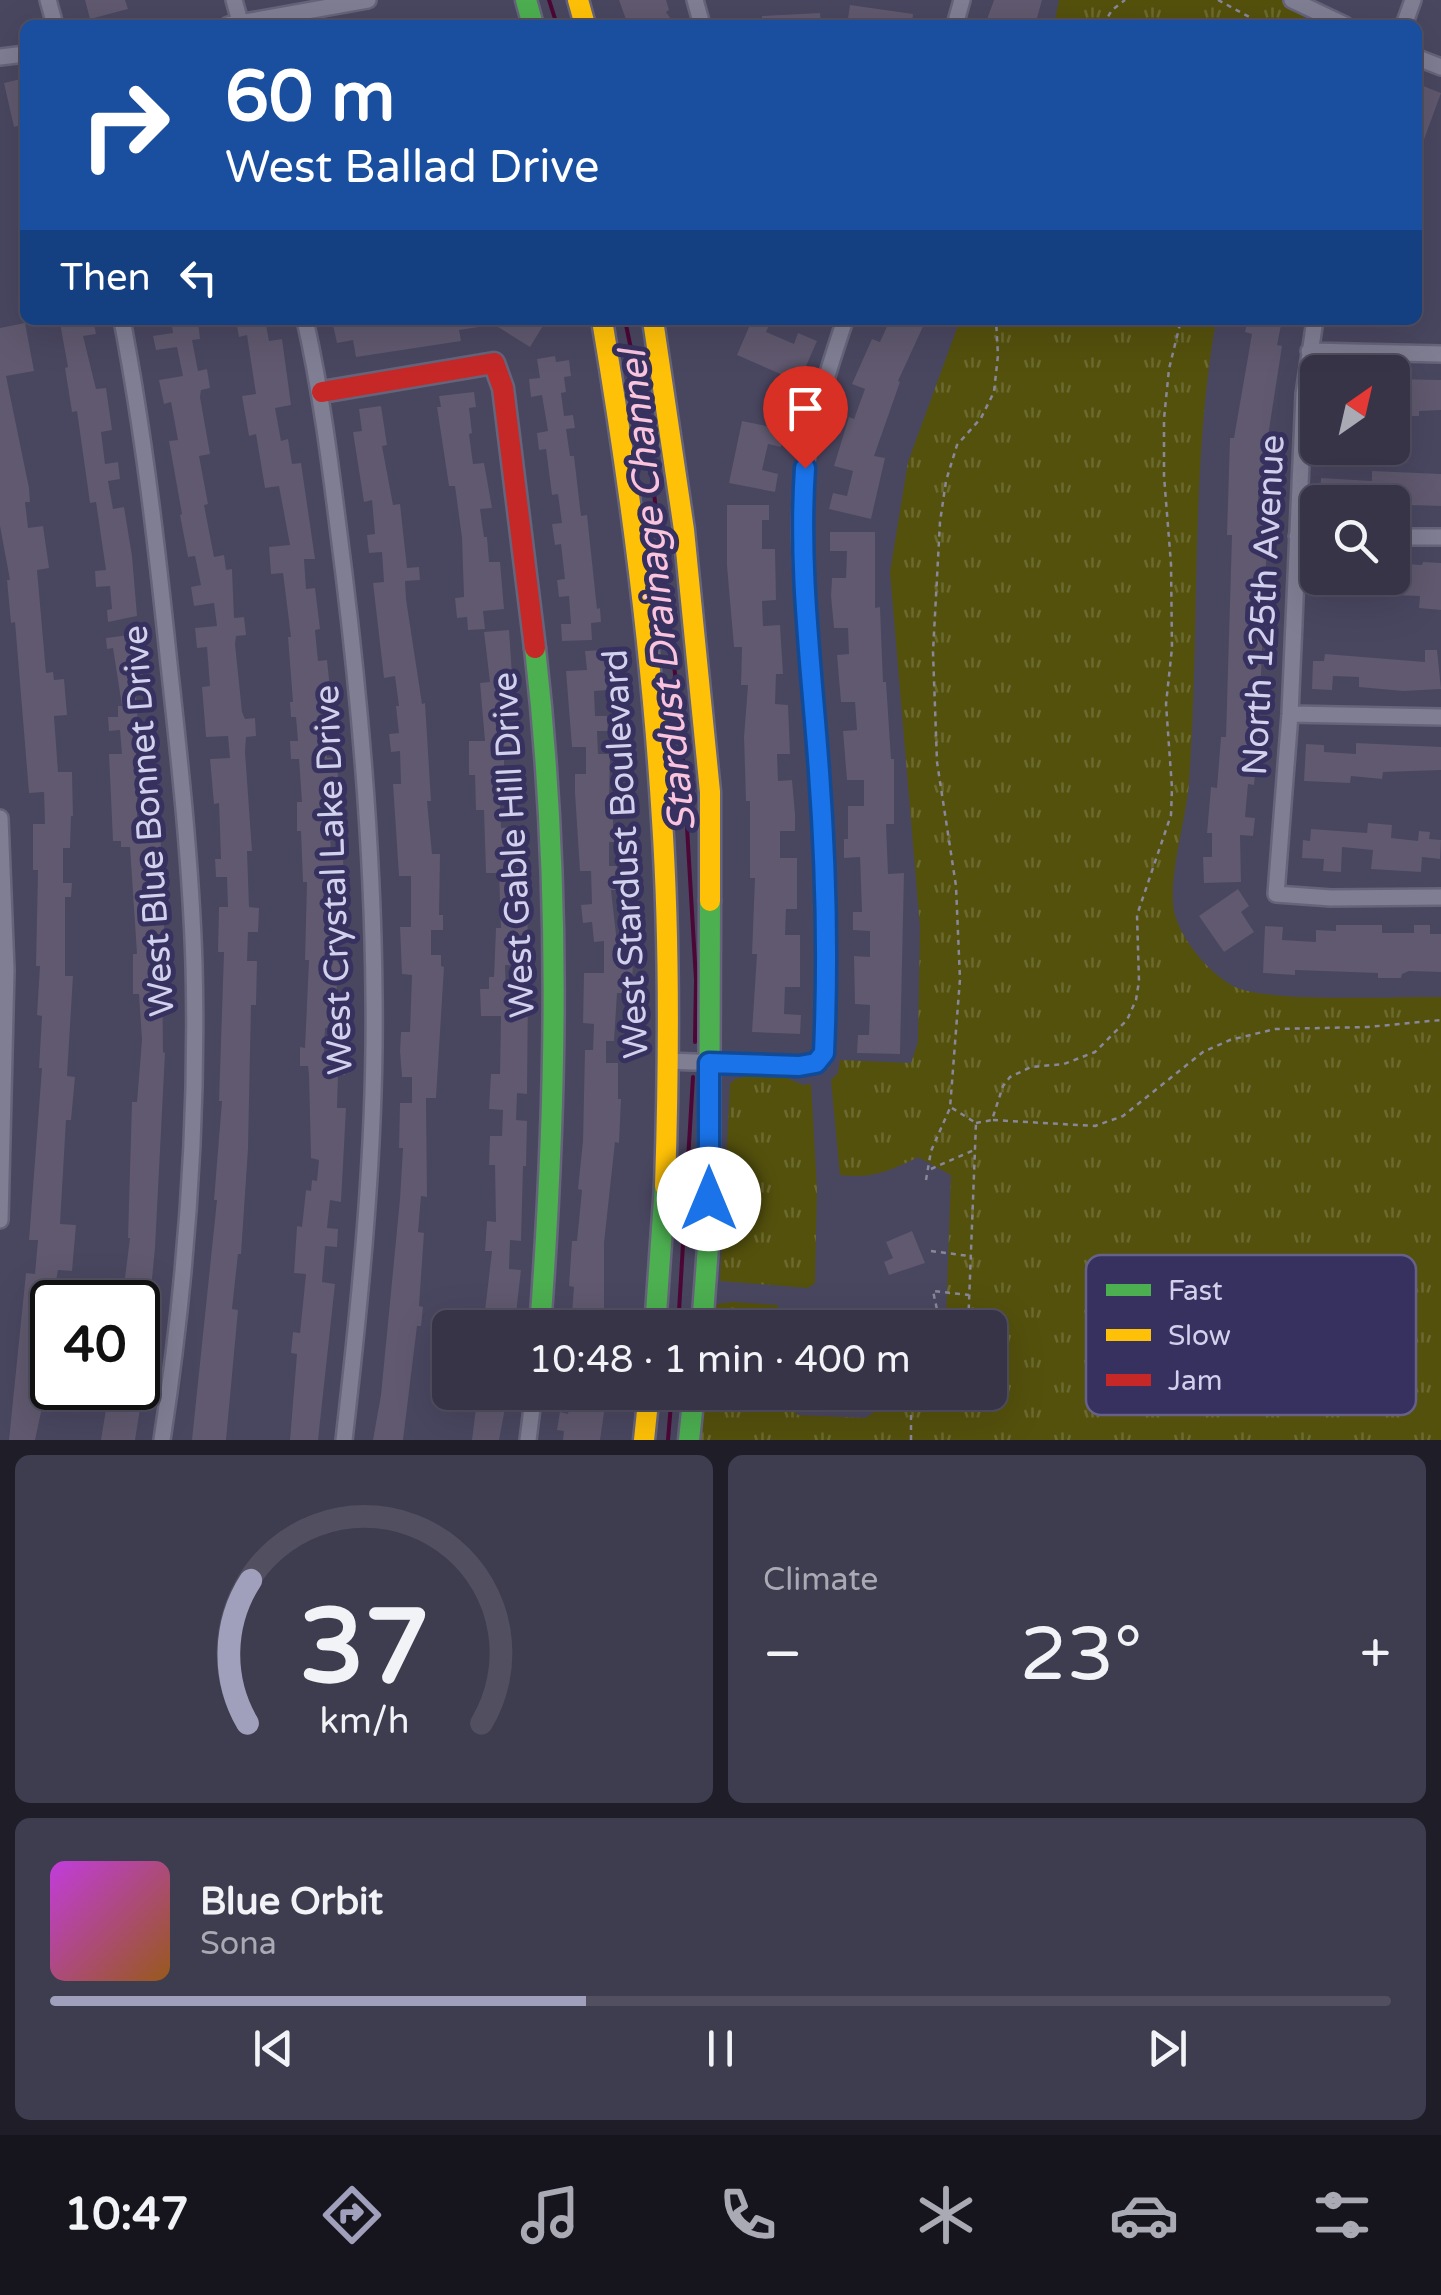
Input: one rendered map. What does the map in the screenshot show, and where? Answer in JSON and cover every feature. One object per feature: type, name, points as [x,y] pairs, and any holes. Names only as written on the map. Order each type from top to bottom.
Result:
[{"type":"street","points":[[258,20],[368,0]]},
{"type":"street","points":[[1292,0],[1334,20]]},
{"type":"street","name":"West Blue Bonnet Drive","points":[[123,325],[159,562],[183,794],[194,968],[192,1147],[162,1440]]},
{"type":"street","name":"West Crystal Lake Drive","points":[[306,325],[322,392],[353,647],[370,854],[374,997],[370,1167],[344,1440]]},
{"type":"street","name":"West Stardust Boulevard","points":[[603,325],[634,508],[663,817],[668,1062],[664,1237],[657,1310]]},
{"type":"street","points":[[653,325],[684,530],[710,792],[709,1232],[703,1310]]},
{"type":"street","points":[[668,1062],[799,1066],[816,1063],[824,1053],[820,775],[800,532],[805,468],[821,394],[843,325]]},
{"type":"street","name":"North 125th Avenue","points":[[1314,325],[1304,394],[1290,714],[1276,894],[1441,897]]},
{"type":"street","points":[[1309,351],[1441,354]]},
{"type":"street","name":"West Gable Hill Drive","points":[[322,392],[494,363],[502,388],[544,723],[551,823],[555,1096],[541,1310]]},
{"type":"street","points":[[1410,537],[1441,536]]},
{"type":"street","points":[[1290,714],[1441,717]]},
{"type":"street","points":[[0,818],[6,970],[0,1220]]},
{"type":"street","points":[[528,1440],[532,1410]]},
{"type":"street","points":[[644,1440],[647,1410]]},
{"type":"street","points":[[689,1440],[692,1410]]},
{"type":"path","points":[[1106,20],[1124,0]]},
{"type":"path","points":[[1218,0],[1255,20]]},
{"type":"path","points":[[926,1180],[931,1152],[950,1108],[960,978],[956,886],[937,762],[933,652],[940,522],[952,458],[964,434],[987,409],[994,392],[996,325]]},
{"type":"path","points":[[992,1120],[1010,1077],[1031,1067],[1064,1064],[1095,1052],[1127,1020],[1136,1000],[1137,915],[1170,815],[1172,788],[1166,704],[1172,648],[1164,420],[1169,370],[1181,325]]},
{"type":"path","points":[[950,1108],[976,1123],[992,1120],[1095,1126],[1122,1116],[1203,1052],[1230,1040],[1275,1029],[1368,1027],[1441,1020]]},
{"type":"path","points":[[969,1310],[976,1123]]},
{"type":"path","points":[[930,1170],[974,1149]]},
{"type":"path","points":[[931,1251],[971,1256]]},
{"type":"path","points":[[937,1310],[933,1291],[970,1295]]},
{"type":"path","points":[[911,1410],[911,1440]]},
{"type":"green space","points":[[1059,0],[1309,0],[1303,20],[1055,20]]},
{"type":"green space","points":[[958,325],[1215,325],[1202,433],[1192,724],[1187,796],[1173,885],[1175,915],[1190,945],[1205,963],[1231,985],[1247,991],[1331,998],[1441,997],[1441,1440],[701,1440],[704,1410],[793,1410],[798,1415],[865,1418],[878,1410],[1007,1410],[1007,1310],[946,1310],[951,1175],[918,1157],[880,1173],[840,1175],[831,1080],[838,1073],[840,1060],[911,1063],[918,1042],[920,927],[890,572],[908,462]]},
{"type":"green space","points":[[752,1075],[811,1084],[817,1189],[815,1283],[808,1288],[720,1281],[730,1084]]},
{"type":"green space","points":[[717,1304],[778,1305],[778,1310],[716,1310]]},
{"type":"building","points":[[85,0],[125,0],[128,9],[90,19]]},
{"type":"building","points":[[619,0],[666,0],[666,12],[672,20],[626,20]]},
{"type":"building","points":[[994,0],[1042,0],[1036,20],[987,20]]},
{"type":"building","points":[[850,5],[913,14],[912,20],[848,20]]},
{"type":"building","points":[[820,13],[821,20],[762,20],[762,16]]},
{"type":"building","points":[[20,79],[20,125],[14,127],[4,83]]},
{"type":"building","points":[[1422,86],[1441,93],[1422,145]]},
{"type":"building","points":[[20,324],[25,325],[34,371],[6,376],[29,488],[30,502],[25,502],[28,528],[43,526],[49,568],[37,570],[46,673],[53,672],[54,680],[64,679],[67,715],[54,716],[58,772],[72,772],[73,816],[70,848],[63,848],[63,883],[72,883],[71,897],[65,897],[65,976],[73,976],[67,1076],[75,1077],[71,1120],[66,1120],[60,1224],[76,1225],[72,1271],[58,1270],[56,1280],[30,1280],[30,1410],[41,1410],[35,1440],[9,1440],[26,1273],[35,1274],[38,1240],[29,1240],[42,1068],[42,1016],[37,1015],[40,966],[36,966],[38,870],[33,870],[33,824],[45,824],[44,792],[29,793],[15,622],[11,623],[10,580],[0,526],[0,328]]},
{"type":"building","points":[[60,325],[94,325],[96,334],[83,336],[96,389],[106,388],[112,430],[101,432],[105,464],[118,462],[120,479],[108,481],[113,509],[124,507],[137,616],[108,622],[107,610],[112,609],[110,586],[96,587],[95,571],[106,570],[96,502],[90,503],[77,411],[72,412],[65,368],[68,367]]},
{"type":"building","points":[[172,325],[198,325],[200,339],[192,340],[198,371],[207,369],[210,388],[201,390],[200,397],[210,454],[199,456],[208,504],[204,505],[214,557],[224,555],[226,570],[232,569],[234,618],[244,617],[246,635],[236,636],[235,644],[242,712],[245,719],[255,718],[256,736],[246,737],[245,752],[252,851],[247,851],[249,907],[259,908],[258,932],[248,932],[247,961],[257,961],[256,1005],[251,1005],[248,1149],[241,1254],[232,1309],[238,1310],[226,1440],[192,1440],[217,1200],[224,952],[218,952],[219,907],[228,907],[227,877],[216,877],[215,859],[221,859],[219,803],[214,804],[210,759],[230,758],[228,736],[206,737],[202,687],[210,686],[207,647],[197,648],[195,628],[217,626],[214,603],[194,606],[191,587],[201,585],[195,556],[188,557],[180,515],[169,441],[178,440],[171,402],[164,404],[159,380],[183,376],[177,347],[156,350],[153,336],[173,333]]},
{"type":"building","points":[[237,325],[266,325],[269,341],[282,339],[291,405],[275,408],[281,441],[288,439],[292,464],[301,463],[315,559],[304,559],[306,589],[315,588],[320,629],[315,630],[318,661],[327,660],[334,727],[324,728],[327,758],[336,757],[338,777],[327,778],[328,807],[340,806],[340,830],[330,830],[331,859],[343,858],[344,880],[334,881],[334,911],[346,911],[345,931],[337,931],[337,962],[347,962],[347,980],[337,980],[336,1009],[347,1010],[346,1029],[325,1028],[324,1052],[346,1053],[345,1075],[338,1075],[337,1108],[346,1108],[341,1202],[330,1200],[327,1228],[338,1229],[337,1247],[325,1246],[322,1282],[335,1284],[318,1440],[290,1440],[297,1354],[291,1353],[293,1332],[300,1333],[306,1274],[294,1273],[297,1226],[302,1227],[306,1190],[311,1191],[312,1180],[317,1181],[319,1160],[311,1158],[308,1066],[300,1066],[300,1047],[305,1048],[309,960],[305,960],[307,882],[303,882],[301,831],[297,831],[297,802],[302,802],[299,759],[291,759],[290,741],[298,741],[296,717],[291,717],[291,637],[283,573],[271,574],[269,547],[290,545],[279,486],[265,488],[256,434],[249,436],[242,396],[256,394],[247,335],[239,337]]},
{"type":"building","points":[[333,325],[485,326],[459,330],[461,341],[356,357],[353,340],[337,343]]},
{"type":"building","points":[[495,325],[543,325],[530,347]]},
{"type":"building","points":[[750,325],[769,325],[766,332],[794,344],[798,333],[817,341],[799,382],[737,355]]},
{"type":"building","points":[[888,325],[924,325],[898,381],[874,456],[885,458],[871,519],[829,509],[833,493],[847,496],[853,471],[834,466],[849,417],[854,419],[865,389],[852,384],[872,339],[880,342]]},
{"type":"building","points":[[1247,325],[1281,325],[1277,345],[1282,346],[1265,436],[1264,465],[1273,466],[1272,485],[1259,484],[1257,519],[1268,520],[1258,740],[1254,785],[1248,784],[1245,817],[1255,818],[1253,836],[1240,835],[1241,882],[1204,883],[1203,857],[1212,857],[1212,833],[1207,833],[1211,787],[1217,788],[1221,737],[1226,737],[1232,535],[1227,535],[1230,438],[1234,438],[1252,334],[1245,332]]},
{"type":"building","points":[[555,356],[556,362],[569,360],[571,376],[564,377],[566,392],[561,393],[564,416],[573,415],[575,428],[566,429],[570,456],[574,456],[581,516],[587,515],[597,609],[600,608],[601,622],[591,623],[592,640],[562,641],[561,624],[571,624],[569,596],[559,597],[557,580],[565,579],[561,544],[555,545],[552,524],[562,523],[558,494],[552,495],[546,449],[539,450],[537,433],[548,431],[542,395],[531,397],[529,379],[540,378],[537,359]]},
{"type":"building","points":[[1410,379],[1441,380],[1441,410],[1419,411],[1419,416],[1410,416]]},
{"type":"building","points":[[474,392],[476,407],[469,408],[473,464],[484,463],[492,508],[480,509],[489,562],[500,562],[504,609],[483,611],[485,629],[468,630],[467,617],[457,618],[455,598],[464,597],[462,538],[455,486],[449,486],[437,407],[441,407],[439,396]]},
{"type":"building","points":[[381,406],[387,445],[382,446],[393,505],[400,504],[407,568],[419,567],[420,580],[405,581],[406,599],[422,704],[425,703],[431,801],[427,801],[432,854],[440,854],[439,915],[443,915],[443,930],[431,930],[431,955],[441,955],[444,967],[436,1098],[426,1098],[427,1197],[421,1196],[418,1232],[424,1233],[419,1306],[423,1307],[421,1326],[417,1326],[403,1440],[373,1440],[400,1199],[400,1103],[412,1103],[412,1077],[402,1077],[400,1051],[401,1032],[410,1032],[412,975],[402,974],[400,927],[411,927],[411,876],[399,876],[393,784],[401,784],[400,751],[391,752],[389,734],[399,733],[399,706],[395,676],[384,678],[373,583],[384,582],[382,552],[369,553],[367,535],[375,534],[372,500],[364,502],[353,432],[362,431],[359,409]]},
{"type":"building","points":[[742,421],[785,430],[781,447],[768,444],[762,470],[778,474],[775,492],[729,483]]},
{"type":"building","points":[[1372,471],[1441,474],[1441,506],[1410,505],[1410,485],[1321,485],[1321,478],[1372,481]]},
{"type":"building","points":[[727,505],[769,505],[769,520],[762,520],[762,549],[775,549],[776,600],[762,601],[763,626],[780,625],[783,674],[776,674],[775,704],[788,705],[790,754],[777,754],[778,781],[792,780],[795,814],[795,831],[780,831],[780,858],[797,858],[797,909],[786,909],[785,935],[800,935],[800,987],[785,987],[784,1014],[801,1015],[800,1034],[752,1032],[757,954],[752,954],[755,878],[750,878],[750,801],[746,801],[744,737],[748,685],[741,685],[742,647],[734,647],[727,566]]},
{"type":"building","points":[[830,532],[875,532],[875,608],[880,607],[883,682],[894,759],[894,824],[886,824],[888,874],[904,873],[900,1054],[857,1053],[858,1035],[869,1035],[870,1005],[855,1004],[854,956],[870,957],[870,931],[853,930],[853,912],[862,912],[860,857],[844,858],[844,839],[848,839],[848,806],[864,806],[864,780],[847,780],[843,731],[857,730],[855,702],[841,702],[837,655],[849,654],[848,628],[834,628],[831,596],[832,578],[846,578],[847,551],[830,551]]},
{"type":"building","points":[[1441,563],[1441,610],[1419,608],[1420,596],[1394,595],[1410,595],[1410,564]]},
{"type":"building","points":[[509,630],[517,749],[504,749],[504,784],[520,784],[521,803],[500,803],[501,828],[515,827],[516,853],[526,853],[528,947],[521,946],[520,966],[505,965],[506,992],[528,991],[527,1094],[517,1093],[516,1120],[527,1121],[521,1241],[510,1240],[509,1269],[521,1270],[516,1310],[485,1310],[492,1251],[485,1251],[487,1221],[496,1222],[495,1165],[489,1165],[490,1136],[502,1136],[503,1110],[489,1109],[491,1074],[500,1074],[501,1016],[481,1016],[480,989],[489,989],[489,977],[494,977],[496,928],[501,928],[499,873],[486,873],[484,810],[476,810],[475,775],[469,775],[469,741],[485,741],[480,683],[490,682],[484,632]]},
{"type":"building","points":[[129,635],[131,658],[140,656],[146,693],[136,695],[138,725],[151,724],[153,770],[145,770],[147,797],[137,798],[137,825],[160,824],[165,1053],[152,1280],[125,1280],[130,1238],[132,1102],[137,1102],[142,1040],[139,994],[133,994],[133,954],[137,954],[130,847],[113,841],[109,754],[122,754],[120,730],[109,731],[108,717],[118,717],[118,706],[122,706],[113,648],[107,649],[106,638]]},
{"type":"building","points":[[604,650],[605,663],[614,662],[616,680],[606,681],[607,690],[594,691],[595,716],[607,716],[608,731],[597,731],[598,754],[610,754],[609,800],[614,842],[609,842],[609,866],[617,866],[617,890],[611,890],[618,952],[621,964],[633,964],[632,982],[624,982],[624,993],[617,993],[614,1041],[606,1041],[606,1063],[618,1063],[621,1099],[619,1143],[615,1142],[604,1243],[604,1310],[572,1310],[574,1287],[569,1286],[572,1241],[577,1241],[582,1190],[578,1189],[585,1050],[593,1050],[594,1024],[583,1023],[584,973],[604,973],[604,941],[594,942],[592,922],[583,923],[581,905],[592,904],[591,871],[580,871],[575,774],[586,774],[586,747],[572,747],[566,671],[587,670],[585,651]]},
{"type":"building","points":[[1425,650],[1437,650],[1441,689],[1359,687],[1359,677],[1333,676],[1332,690],[1312,689],[1313,661],[1324,661],[1325,654],[1425,662]]},
{"type":"building","points":[[1356,743],[1441,747],[1441,770],[1383,772],[1382,779],[1351,776],[1350,783],[1304,781],[1306,744],[1324,745],[1324,752],[1356,754]]},
{"type":"building","points":[[1368,823],[1392,825],[1391,838],[1418,841],[1419,831],[1430,832],[1429,839],[1441,840],[1440,859],[1422,857],[1421,872],[1371,869],[1373,850],[1342,847],[1341,872],[1323,871],[1324,859],[1302,858],[1303,840],[1310,841],[1311,829],[1367,833]]},
{"type":"building","points":[[1238,889],[1249,906],[1241,912],[1254,932],[1224,952],[1199,916]]},
{"type":"building","points":[[1336,925],[1382,925],[1382,933],[1414,933],[1414,925],[1430,925],[1430,934],[1441,934],[1441,972],[1409,971],[1401,978],[1378,978],[1378,973],[1263,973],[1265,926],[1283,927],[1282,940],[1316,942],[1316,930],[1336,931]]},
{"type":"building","points":[[912,1231],[925,1263],[889,1275],[884,1262],[893,1258],[886,1242]]},
{"type":"building","points":[[106,1410],[140,1410],[135,1440],[101,1440]]},
{"type":"building","points":[[476,1410],[505,1410],[499,1440],[472,1440]]},
{"type":"building","points":[[569,1410],[604,1410],[600,1440],[563,1440],[564,1431],[557,1430],[560,1412],[568,1414]]},
{"type":"waterway","name":"Stardust Drainage Channel","points":[[549,0],[555,20]]},
{"type":"waterway","name":"Stardust Drainage Channel","points":[[626,325],[645,416],[681,725],[696,980],[695,1042]]},
{"type":"waterway","name":"Stardust Drainage Channel","points":[[679,1310],[693,1077]]},
{"type":"waterway","name":"Stardust Drainage Channel","points":[[668,1440],[670,1410]]},
{"type":"traffic: fast","points":[[526,0],[532,20]]},
{"type":"traffic: fast","points":[[535,648],[549,818],[554,988],[541,1310]]},
{"type":"traffic: fast","points":[[703,1310],[709,1233],[710,901]]},
{"type":"traffic: fast","points":[[656,1310],[665,1186]]},
{"type":"traffic: fast","points":[[689,1440],[692,1410]]},
{"type":"traffic: slow","points":[[578,0],[584,20]]},
{"type":"traffic: slow","points":[[603,325],[639,569],[658,757],[668,957],[665,1186]]},
{"type":"traffic: slow","points":[[654,325],[684,530],[710,792],[710,901]]},
{"type":"traffic: slow","points":[[644,1440],[647,1410]]},
{"type":"traffic: jam","points":[[322,392],[494,363],[503,388],[535,648]]},
{"type":"route","points":[[709,1199],[709,1063],[799,1066],[816,1063],[824,1053],[820,775],[800,532],[805,468]]}]
